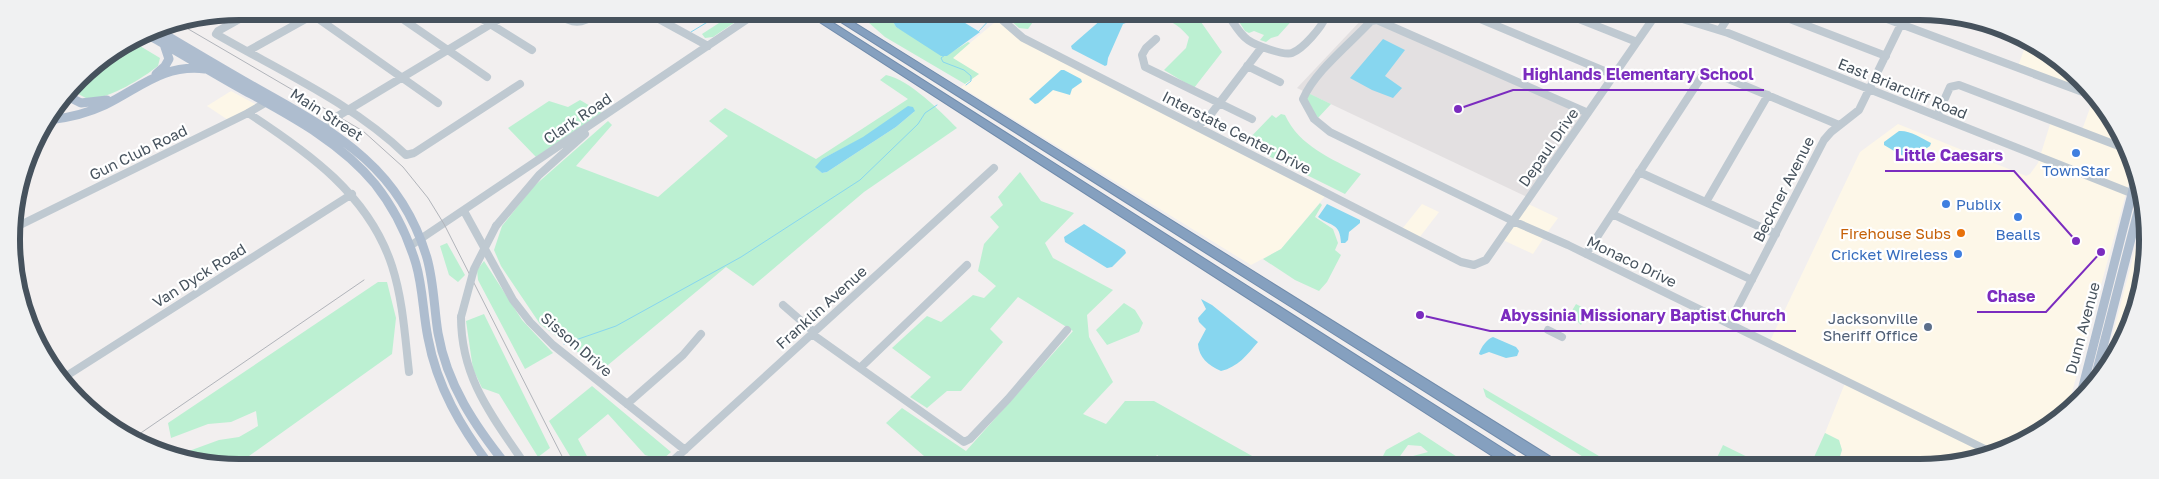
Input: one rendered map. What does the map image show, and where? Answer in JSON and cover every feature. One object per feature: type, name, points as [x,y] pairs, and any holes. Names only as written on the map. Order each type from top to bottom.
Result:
[{"type":"highway","points":[[822,20],[1508,459]]},
{"type":"highway","points":[[843,20],[1543,459]]},
{"type":"main road","name":"Main Street","points":[[163,34],[193,55],[270,100],[341,150],[368,174],[393,209],[410,246],[424,299],[430,350],[440,385],[454,415],[485,459]]},
{"type":"main road","name":"Main Street","points":[[154,38],[193,55],[212,71],[322,125],[356,149],[375,168],[400,202],[420,240],[430,274],[438,334],[448,373],[470,418],[502,459]]},
{"type":"main road","points":[[156,76],[169,59],[164,44]]},
{"type":"main road","points":[[56,119],[98,108],[193,55]]},
{"type":"main road","points":[[70,99],[78,103],[102,101],[156,76],[183,68],[212,71]]},
{"type":"main road","name":"Dunn Avenue","points":[[2084,385],[2136,203]]},
{"type":"main road","name":"Dunn Avenue","points":[[2097,368],[2136,204]]},
{"type":"street","points":[[237,20],[218,30],[216,34],[347,109],[383,133],[406,155],[414,153],[520,84]]},
{"type":"street","points":[[248,51],[304,20]]},
{"type":"street","points":[[326,20],[438,104]]},
{"type":"street","points":[[403,20],[487,77]]},
{"type":"street","points":[[484,20],[532,50]]},
{"type":"street","points":[[314,131],[347,109],[497,20]]},
{"type":"street","points":[[568,20],[576,24],[587,20]]},
{"type":"street","points":[[661,20],[708,46]]},
{"type":"street","name":"Clark Road","points":[[410,246],[746,20]]},
{"type":"street","name":"Interstate Center Drive","points":[[1004,20],[1020,36],[1461,262],[1474,265]]},
{"type":"street","points":[[1231,20],[1243,37],[1262,47],[1282,54],[1295,52],[1323,24],[1324,20]]},
{"type":"street","name":"Monaco Drive","points":[[1588,112],[1375,20],[1371,21],[1304,95],[1305,104],[1314,119],[1330,132],[1513,221],[1586,254],[1985,449]]},
{"type":"street","points":[[1483,20],[1614,75]]},
{"type":"street","points":[[1582,20],[1637,42]]},
{"type":"street","name":"Depaul Drive","points":[[1474,265],[1486,260],[1652,20]]},
{"type":"street","name":"East Briarcliff Road","points":[[1686,20],[1720,30],[2134,195]]},
{"type":"street","points":[[1720,30],[1726,20]]},
{"type":"street","points":[[1792,20],[1886,56]]},
{"type":"street","points":[[1890,20],[2082,92]]},
{"type":"street","name":"Beckner Avenue","points":[[1729,324],[1824,140],[1839,125],[1857,112],[1901,24]]},
{"type":"street","points":[[1156,39],[1146,47],[1142,56],[1141,60],[1145,67],[1252,119]]},
{"type":"street","points":[[1197,127],[1218,104],[1262,47]]},
{"type":"street","points":[[1247,66],[1280,82]]},
{"type":"street","points":[[1586,254],[1702,75],[1706,72],[1768,95],[1839,125]]},
{"type":"street","points":[[1937,116],[1950,87],[1959,85],[2118,146]]},
{"type":"street","points":[[1706,202],[1768,95]]},
{"type":"street","name":"Gun Club Road","points":[[20,225],[248,113],[270,100]]},
{"type":"street","points":[[248,113],[299,148],[338,180],[352,194],[373,222],[392,266],[402,314],[409,372]]},
{"type":"street","points":[[521,459],[487,406],[472,379],[464,358],[461,317],[466,288],[485,243],[496,226],[539,175],[606,116]]},
{"type":"street","name":"Franklin Avenue","points":[[674,459],[994,168]]},
{"type":"street","points":[[1639,172],[1776,234]]},
{"type":"street","name":"Van Dyck Road","points":[[67,376],[352,194]]},
{"type":"street","name":"Sisson Drive","points":[[464,211],[519,309],[553,345],[684,450]]},
{"type":"street","points":[[1612,214],[1752,280]]},
{"type":"street","points":[[860,368],[967,265]]},
{"type":"street","points":[[783,305],[813,333],[964,442],[1008,399],[1067,330]]},
{"type":"street","points":[[1548,330],[1562,337]]},
{"type":"street","points":[[627,404],[683,355],[701,334]]},
{"type":"shaded area","points":[[998,20],[1002,20],[1012,33],[1326,195],[1281,249],[1251,265],[961,87],[979,74],[952,58]]},
{"type":"shaded area","points":[[1361,20],[1374,20],[1586,113],[1527,197],[1297,88]]},
{"type":"shaded area","points":[[2025,47],[2053,65],[2083,93],[2017,69]]},
{"type":"shaded area","points":[[231,91],[257,105],[228,120],[207,106]]},
{"type":"shaded area","points":[[2092,103],[2110,130],[2130,178],[2070,399],[2053,414],[2029,430],[1988,448],[1770,341],[1860,152],[1898,124],[2026,176],[2030,174],[2038,163],[2052,118],[2082,130]]},
{"type":"shaded area","points":[[1524,202],[1558,218],[1547,233],[1512,218]]},
{"type":"shaded area","points":[[1422,204],[1439,212],[1419,238],[1402,229]]},
{"type":"shaded area","points":[[1516,226],[1545,236],[1533,254],[1503,240],[1513,227]]},
{"type":"shaded area","points":[[2139,234],[2139,254],[2132,296],[2108,352]]},
{"type":"shaded area","points":[[1845,383],[1981,450],[1934,459],[1839,459],[1842,450],[1839,440],[1825,433]]},
{"type":"green space","points":[[724,20],[738,20],[713,37],[705,38],[702,34]]},
{"type":"green space","points":[[866,20],[892,20],[896,27],[947,55],[968,42],[970,43],[953,58],[979,74],[965,84],[885,37]]},
{"type":"green space","points":[[1010,20],[1034,20],[1028,29],[1019,28]]},
{"type":"green space","points":[[1166,20],[1199,20],[1222,52],[1194,88],[1164,70],[1186,48],[1189,37]]},
{"type":"green space","points":[[1238,20],[1292,20],[1278,36],[1266,42],[1260,40],[1264,35],[1254,31],[1249,33],[1245,31]]},
{"type":"green space","points":[[135,46],[140,46],[160,58],[158,66],[117,91],[99,98],[85,98],[76,93],[106,65]]},
{"type":"green space","points":[[886,75],[915,89],[957,128],[864,192],[753,286],[726,267],[602,370],[540,324],[501,266],[494,250],[502,226],[533,187],[608,121],[612,125],[576,166],[658,197],[728,136],[709,121],[725,108],[816,159],[908,99],[880,80]],"holes":[[[915,111],[896,127],[827,172],[822,173],[816,167],[822,159]]]},
{"type":"green space","points":[[1308,93],[1331,104],[1317,119],[1306,98]]},
{"type":"green space","points":[[580,100],[602,113],[536,157],[508,128],[549,101],[568,107]]},
{"type":"green space","points":[[1281,114],[1285,115],[1299,135],[1317,150],[1361,174],[1345,194],[1244,144],[1272,115],[1276,118]]},
{"type":"green space","points":[[1020,172],[1041,201],[1074,213],[1045,243],[1053,258],[1113,290],[1087,315],[1089,337],[1113,382],[1083,414],[1106,424],[1125,401],[1154,401],[1258,459],[1163,459],[1157,455],[1154,459],[921,459],[924,456],[886,423],[902,408],[966,451],[1073,331],[1018,297],[990,329],[1003,342],[961,391],[947,391],[927,408],[910,397],[931,377],[892,348],[927,316],[941,322],[973,295],[984,298],[996,286],[978,271],[984,244],[999,227],[990,217],[1003,205],[998,197]]},
{"type":"green space","points":[[1320,203],[1322,205],[1315,217],[1333,229],[1338,243],[1335,250],[1341,255],[1327,282],[1319,291],[1295,280],[1263,259],[1281,249]]},
{"type":"green space","points":[[447,243],[465,275],[458,282],[449,275],[440,246]]},
{"type":"green space","points":[[484,261],[522,320],[553,353],[525,369],[478,280],[477,270]]},
{"type":"green space","points":[[378,282],[387,282],[396,318],[392,354],[245,459],[225,459],[185,452],[219,440],[239,437],[258,426],[256,411],[231,422],[208,424],[171,438],[168,423]]},
{"type":"green space","points":[[1124,303],[1135,310],[1143,323],[1139,332],[1107,345],[1096,330]]},
{"type":"green space","points":[[1576,304],[1589,311],[1581,325],[1570,314]]},
{"type":"green space","points":[[484,314],[550,448],[538,457],[499,394],[482,388],[473,369],[466,321]]},
{"type":"green space","points":[[592,386],[671,452],[663,459],[645,455],[608,414],[578,439],[588,459],[572,459],[549,421]]},
{"type":"green space","points":[[1483,388],[1604,459],[1587,459],[1486,397]]},
{"type":"green space","points":[[1419,432],[1460,459],[1411,459],[1413,456],[1428,452],[1421,446],[1408,445],[1398,459],[1382,459],[1386,450]]},
{"type":"green space","points":[[1825,433],[1839,440],[1842,450],[1839,459],[1813,459]]},
{"type":"green space","points":[[1723,445],[1752,459],[1716,459]]},
{"type":"water","points":[[892,20],[960,20],[980,32],[947,56],[941,56],[896,27]]},
{"type":"water","points":[[1101,20],[1134,20],[1123,24],[1105,66],[1072,49],[1071,46]]},
{"type":"water","points":[[1383,39],[1405,50],[1385,76],[1402,88],[1393,98],[1372,90],[1350,78]]},
{"type":"water","points":[[1061,70],[1081,79],[1082,82],[1072,89],[1070,95],[1053,90],[1038,103],[1035,104],[1029,99]]},
{"type":"water","points":[[908,106],[913,107],[915,111],[896,127],[827,172],[822,173],[815,167],[822,159],[863,137]]},
{"type":"water","points":[[1899,131],[1920,137],[1931,143],[1930,146],[1913,157],[1901,155],[1884,145],[1884,142]]},
{"type":"water","points":[[1327,204],[1360,220],[1360,223],[1349,232],[1348,240],[1345,243],[1341,243],[1337,228],[1318,217]]},
{"type":"water","points":[[1084,224],[1125,250],[1126,253],[1112,267],[1107,268],[1065,242],[1064,237]]},
{"type":"water","points":[[1201,299],[1212,305],[1258,342],[1242,360],[1232,367],[1221,371],[1205,360],[1200,353],[1198,344],[1206,329],[1199,322],[1198,318],[1206,309]]},
{"type":"water","points":[[1493,337],[1516,347],[1519,351],[1517,356],[1506,358],[1489,352],[1479,354],[1484,344]]},
{"type":"waterway","points":[[691,32],[711,20]]},
{"type":"waterway","points":[[979,31],[989,20]]},
{"type":"waterway","points":[[945,55],[941,58],[943,62],[964,70],[971,76],[971,81],[966,85]]},
{"type":"waterway","points":[[564,344],[616,326],[741,257],[860,180],[918,124],[925,113],[937,105]]},
{"type":"railway","points":[[184,27],[363,131],[403,167],[428,198],[444,224],[563,459]]},
{"type":"railway","points":[[139,434],[364,280]]},
{"type":"place","name":"Highlands Elementary School","points":[[1458,109]]},
{"type":"place","name":"TownStar","points":[[2076,153]]},
{"type":"place","name":"Publix","points":[[1946,204]]},
{"type":"place","name":"Bealls","points":[[2018,217]]},
{"type":"place","name":"Firehouse Subs","points":[[1961,233]]},
{"type":"place","name":"Little Caesars","points":[[2076,241]]},
{"type":"place","name":"Chase","points":[[2101,252]]},
{"type":"place","name":"Cricket Wireless","points":[[1958,254]]},
{"type":"place","name":"Abyssinia Missionary Baptist Church","points":[[1420,315]]},
{"type":"place","name":"Jacksonville Sheriff Office","points":[[1928,327]]}]
